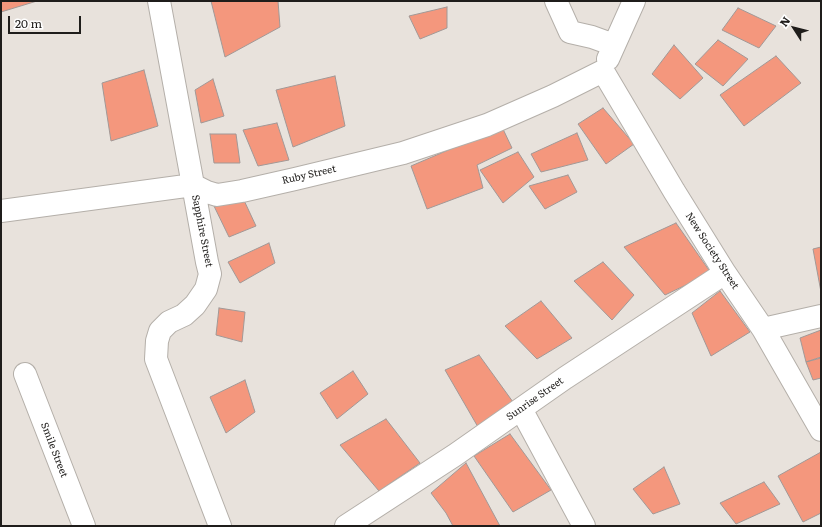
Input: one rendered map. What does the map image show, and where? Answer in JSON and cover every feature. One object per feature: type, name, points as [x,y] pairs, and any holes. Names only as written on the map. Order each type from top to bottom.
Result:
[{"type":"street","name":"Sapphire Street","points":[[159,1],[192,185],[210,274],[206,289],[195,305],[184,315],[169,322],[160,331],[157,341],[156,359],[220,526]]},
{"type":"street","points":[[556,1],[570,32],[592,37],[614,45]]},
{"type":"street","points":[[603,71],[634,1]]},
{"type":"street","name":"Ruby Street","points":[[192,185],[217,195],[288,181],[403,153],[488,125],[553,96],[603,71]]},
{"type":"street","name":"New Society Street","points":[[603,71],[674,191],[725,273],[763,329],[821,430]]},
{"type":"street","points":[[1,211],[192,185]]},
{"type":"street","name":"Sunrise Street","points":[[346,526],[455,455],[565,378],[725,273]]},
{"type":"street","points":[[763,329],[821,316]]},
{"type":"street","name":"Smile Street","points":[[25,374],[84,526]]},
{"type":"street","points":[[521,409],[584,526]]},
{"type":"building","points":[[1,1],[37,1],[1,12]]},
{"type":"building","points":[[211,1],[278,1],[280,27],[225,57]]},
{"type":"building","points":[[447,7],[447,28],[420,39],[409,16]]},
{"type":"building","points":[[738,8],[776,26],[759,48],[722,30]]},
{"type":"building","points":[[718,40],[748,59],[723,86],[695,64]]},
{"type":"building","points":[[674,45],[703,78],[680,99],[652,74]]},
{"type":"building","points":[[776,56],[801,83],[744,126],[720,95]]},
{"type":"building","points":[[144,70],[158,126],[111,141],[102,83]]},
{"type":"building","points":[[335,76],[345,126],[293,147],[276,90]]},
{"type":"building","points":[[213,79],[224,116],[201,123],[195,90]]},
{"type":"building","points":[[603,108],[634,144],[606,164],[578,124]]},
{"type":"building","points":[[277,123],[289,160],[258,166],[243,130]]},
{"type":"building","points":[[502,127],[512,148],[477,165],[483,188],[427,209],[411,166]]},
{"type":"building","points":[[577,133],[588,160],[541,172],[531,154]]},
{"type":"building","points":[[210,134],[236,134],[240,163],[214,163]]},
{"type":"building","points":[[518,152],[534,177],[503,203],[480,170]]},
{"type":"building","points":[[568,175],[577,192],[545,209],[529,186]]},
{"type":"building","points":[[242,196],[256,226],[229,237],[213,204]]},
{"type":"building","points":[[676,223],[711,273],[665,295],[624,247]]},
{"type":"building","points":[[269,243],[275,263],[240,283],[228,262]]},
{"type":"building","points":[[821,247],[821,292],[813,249]]},
{"type":"building","points":[[603,262],[634,295],[612,320],[574,281]]},
{"type":"building","points":[[720,291],[750,332],[711,356],[692,313]]},
{"type":"building","points":[[541,301],[572,338],[537,359],[505,326]]},
{"type":"building","points":[[219,308],[245,312],[242,342],[216,335]]},
{"type":"building","points":[[821,330],[821,357],[806,362],[800,338]]},
{"type":"building","points":[[479,355],[513,402],[478,427],[445,370]]},
{"type":"building","points":[[821,358],[821,378],[813,380],[806,362]]},
{"type":"building","points":[[353,371],[368,394],[337,419],[320,393]]},
{"type":"building","points":[[245,380],[255,412],[226,433],[210,397]]},
{"type":"building","points":[[386,419],[420,463],[379,491],[340,445]]},
{"type":"building","points":[[510,434],[551,490],[513,512],[474,456]]},
{"type":"building","points":[[821,452],[821,513],[803,522],[778,476]]},
{"type":"building","points":[[466,463],[500,526],[453,526],[446,513],[431,493]]},
{"type":"building","points":[[664,467],[680,504],[653,514],[633,489]]},
{"type":"building","points":[[764,482],[780,504],[736,524],[720,503]]}]
